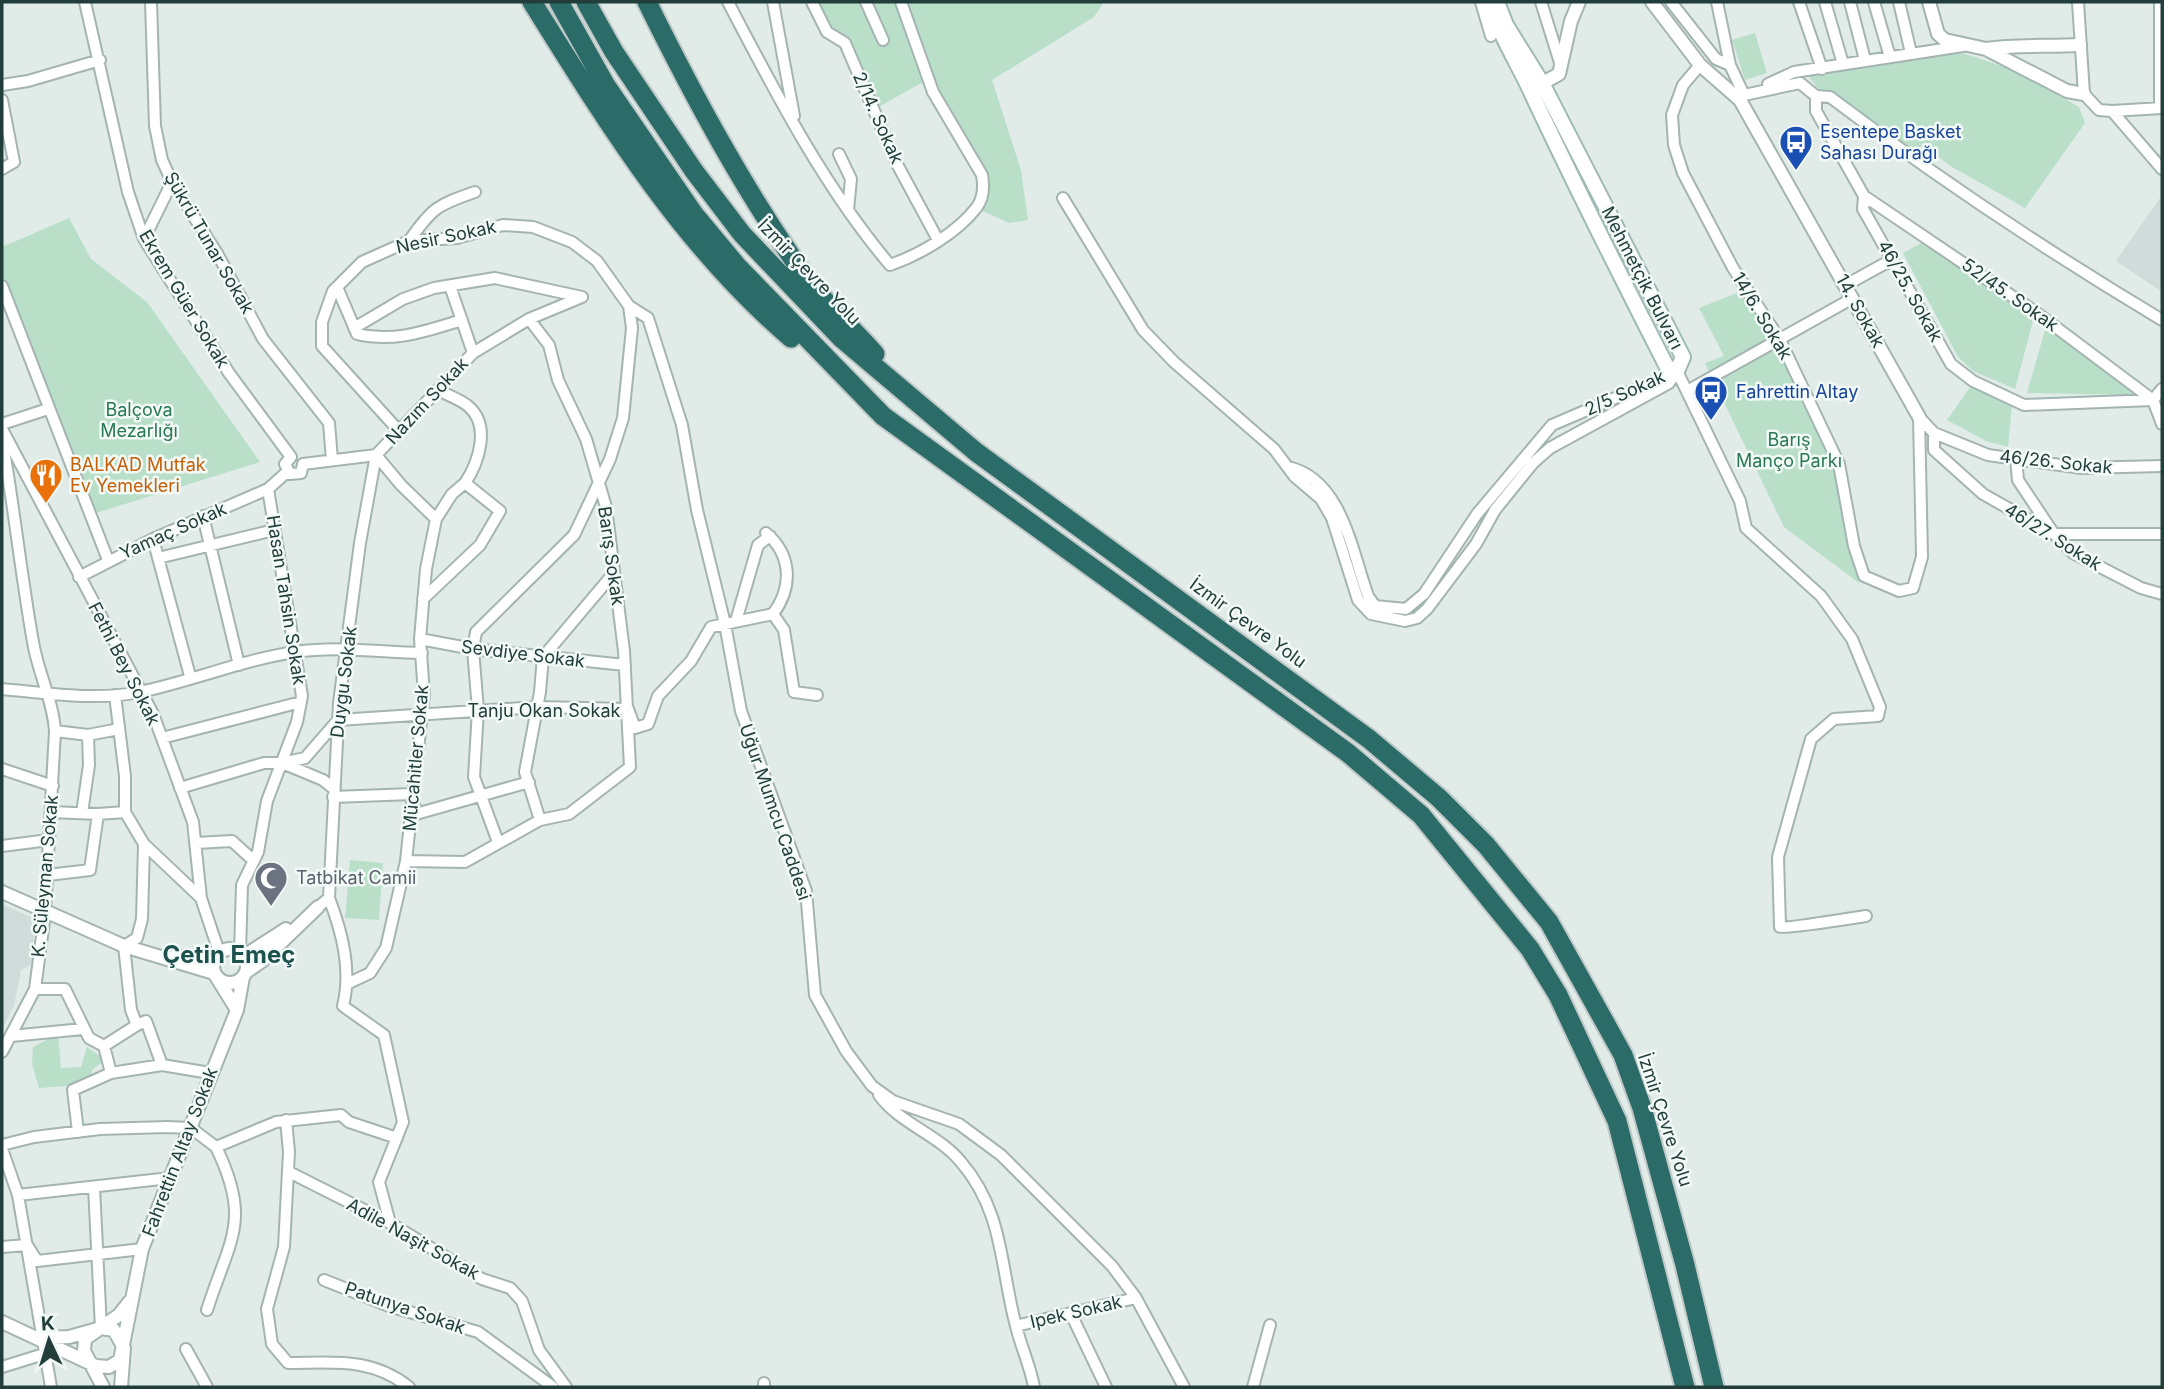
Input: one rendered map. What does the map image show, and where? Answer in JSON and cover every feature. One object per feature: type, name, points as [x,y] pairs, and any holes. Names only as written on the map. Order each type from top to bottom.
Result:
[{"type":"highway","points":[[532,2],[590,96],[676,219],[772,321],[883,416],[1348,753],[1421,815],[1475,878],[1530,949],[1558,995],[1617,1121],[1685,1387]]},
{"type":"highway","points":[[559,2],[605,84],[694,214],[738,267],[883,416]]},
{"type":"highway","name":"İzmir Çevre Yolu","points":[[586,2],[614,52],[694,171],[742,234],[841,338],[976,452],[1369,738],[1439,798],[1486,845],[1549,922],[1623,1055],[1638,1097],[1678,1238],[1714,1387]]},
{"type":"highway","points":[[647,2],[711,125],[770,223],[809,281],[912,398]]},
{"type":"main road","name":"Mehmetçik Bulvarı","points":[[1490,2],[1683,357],[1677,371]]},
{"type":"main road","name":"Mehmetçik Bulvarı","points":[[1497,2],[1502,27]]},
{"type":"street","name":"Ekrem Güer Sokak","points":[[85,2],[128,192],[144,239],[229,373],[291,457]]},
{"type":"street","name":"Şükrü Tunar Sokak","points":[[151,2],[155,127],[162,160],[172,182],[218,255],[263,339],[329,423],[332,460]]},
{"type":"street","points":[[728,2],[848,210],[890,265],[911,258],[939,240],[978,206],[984,190],[982,175],[933,92],[901,2]]},
{"type":"street","points":[[773,2],[796,124]]},
{"type":"street","name":"2/14. Sokak","points":[[812,2],[827,32],[845,43],[897,164],[939,240]]},
{"type":"street","points":[[866,2],[883,40]]},
{"type":"street","points":[[1481,2],[1490,36],[1502,27]]},
{"type":"street","points":[[1541,2],[1561,66]]},
{"type":"street","points":[[1546,18],[1551,2]]},
{"type":"street","points":[[1536,86],[1559,75],[1571,21],[1579,2]]},
{"type":"street","points":[[1652,2],[1700,65],[1742,95],[1800,83],[1816,96],[1830,97],[1930,172],[2072,266],[2162,320]]},
{"type":"street","points":[[1671,2],[1716,59],[1730,65]]},
{"type":"street","name":"14. Sokak","points":[[1717,2],[1730,65],[1742,95],[1919,416],[1923,517],[1918,579],[1913,589],[1899,591],[1864,576]]},
{"type":"street","points":[[1800,2],[1822,69]]},
{"type":"street","points":[[1825,2],[1843,64]]},
{"type":"street","points":[[1850,2],[1865,60]]},
{"type":"street","points":[[1874,2],[1890,57]]},
{"type":"street","points":[[1899,2],[1911,53]]},
{"type":"street","points":[[1929,2],[1938,34],[1945,40],[1963,46],[1986,49],[2011,45],[2080,45]]},
{"type":"street","points":[[2078,2],[2084,94]]},
{"type":"street","points":[[1986,49],[2067,91],[2084,94],[2099,110],[2161,108],[2160,2]]},
{"type":"street","points":[[1742,95],[1775,83],[1794,72],[1963,46]]},
{"type":"street","points":[[2,85],[28,81],[100,61]]},
{"type":"street","name":"14/6. Sokak","points":[[1700,65],[1683,85],[1672,115],[1674,145],[1683,173],[1733,268],[1780,340],[1839,464],[1854,546],[1864,576]]},
{"type":"street","name":"46/25. Sokak","points":[[1816,96],[1816,111],[1864,196],[1863,209],[1951,364],[1973,382],[2024,405],[2153,400]]},
{"type":"street","points":[[2,100],[14,162],[2,169]]},
{"type":"street","points":[[2112,111],[2162,169]]},
{"type":"street","points":[[839,154],[850,179],[848,210]]},
{"type":"street","points":[[144,239],[172,182]]},
{"type":"street","points":[[409,241],[428,214],[442,203],[475,192]]},
{"type":"street","name":"52/45. Sokak","points":[[1864,196],[2037,313],[2153,400]]},
{"type":"street","name":"2/5 Sokak","points":[[1063,198],[1143,330],[1174,362],[1274,449],[1288,467],[1321,499],[1332,518],[1363,608],[1395,621],[1417,618],[1434,601],[1476,544],[1495,510],[1533,463],[1550,449],[1668,383],[1677,371]]},
{"type":"street","name":"Nesir Sokak","points":[[399,430],[322,346],[322,322],[337,287],[362,262],[409,241],[457,238],[503,225],[533,227],[572,242],[597,261],[629,306]]},
{"type":"street","points":[[1846,285],[1893,259]]},
{"type":"street","name":"Nazım Sokak","points":[[303,464],[376,455],[473,353],[529,319],[582,297],[495,278],[450,286]]},
{"type":"street","points":[[2,286],[108,560]]},
{"type":"street","points":[[354,328],[403,299],[450,286],[473,353]]},
{"type":"street","points":[[337,287],[357,334],[376,338],[399,338],[462,320]]},
{"type":"street","points":[[1687,391],[1853,298]]},
{"type":"street","points":[[498,842],[474,777],[478,710],[473,649],[476,632],[574,535],[610,459],[623,418],[632,328],[629,306]]},
{"type":"street","name":"Uğur Mumcu Caddesi","points":[[629,306],[648,318],[682,425],[696,510],[731,623],[741,711],[806,891],[816,995],[846,1051],[872,1086],[893,1101],[959,1124],[1001,1155],[1112,1266],[1136,1298],[1184,1387]]},
{"type":"street","name":"Barış Sokak","points":[[529,319],[549,345],[558,380],[586,439],[597,484],[606,506],[625,665],[630,767],[569,814],[540,820]]},
{"type":"street","points":[[1677,371],[1740,501],[1746,528],[1821,596],[1852,639],[1880,707],[1878,716],[1829,721],[1811,739],[1778,857],[1780,927],[1789,929],[1812,922],[1866,916]]},
{"type":"street","name":"2/5 Sokak","points":[[1288,467],[1303,471],[1336,506],[1368,596],[1375,606],[1406,609],[1437,578],[1477,514],[1552,425],[1677,371]]},
{"type":"street","points":[[2162,389],[2153,400],[2162,424]]},
{"type":"street","points":[[376,455],[401,485],[436,519],[452,494],[465,483],[480,454],[480,422],[468,406],[438,390]]},
{"type":"street","points":[[2,427],[48,409]]},
{"type":"street","name":"46/26. Sokak","points":[[1919,416],[1934,433],[1988,455],[2082,468],[2162,466]]},
{"type":"street","name":"Fethi Bey Sokak","points":[[2,427],[162,738],[193,822],[201,898],[217,954]]},
{"type":"street","name":"46/27. Sokak","points":[[1934,433],[1934,450],[1983,494],[2054,534],[2073,553],[2141,588],[2162,594]]},
{"type":"street","name":"K. Süleyman Sokak","points":[[2,439],[33,640],[52,703],[55,731],[46,913],[35,989],[2,1052]]},
{"type":"street","name":"Duygu Sokak","points":[[324,903],[338,720],[360,543],[376,455]]},
{"type":"street","points":[[291,457],[300,458],[303,464],[298,474],[287,472],[285,464],[291,457]]},
{"type":"street","points":[[2016,459],[2018,480],[2046,517],[2054,534],[2162,534]]},
{"type":"street","name":"Yamaç Sokak","points":[[79,577],[153,539],[268,489],[287,472]]},
{"type":"street","points":[[423,599],[480,545],[500,511],[465,483]]},
{"type":"street","name":"Hasan Tahsin Sokak","points":[[242,954],[242,885],[254,861],[267,801],[301,702],[268,489]]},
{"type":"street","points":[[203,516],[239,666]]},
{"type":"street","name":"Mücahitler Sokak","points":[[349,983],[370,973],[386,948],[406,862],[424,694],[420,639],[423,599],[436,519]]},
{"type":"street","points":[[158,558],[274,530]]},
{"type":"street","points":[[768,534],[785,556],[786,592],[773,614],[731,623],[758,545],[768,534]]},
{"type":"street","points":[[153,539],[190,676]]},
{"type":"street","points":[[406,862],[465,862],[540,820],[525,772],[543,657],[613,574]]},
{"type":"street","points":[[773,614],[784,630],[794,692],[817,695]]},
{"type":"street","name":"Tanju Okan Sokak","points":[[338,720],[537,707],[628,709],[635,728],[648,724],[658,696],[691,661],[711,627],[731,623]]},
{"type":"street","name":"Sevdiye Sokak","points":[[420,639],[473,649],[625,665]]},
{"type":"street","points":[[2,689],[115,695],[293,652],[349,647],[422,653]]},
{"type":"street","points":[[115,695],[125,812],[144,844],[201,898]]},
{"type":"street","points":[[162,738],[301,702]]},
{"type":"street","points":[[180,788],[264,763],[282,763],[305,758],[338,720]]},
{"type":"street","points":[[55,731],[88,735],[119,729]]},
{"type":"street","name":"K. Süleyman Sokak","points":[[82,813],[89,765],[88,735]]},
{"type":"street","points":[[282,763],[324,780],[333,792],[412,794],[416,814],[528,782]]},
{"type":"street","points":[[2,769],[53,786]]},
{"type":"street","points":[[51,812],[125,812]]},
{"type":"street","points":[[48,875],[90,870],[98,814]]},
{"type":"street","points":[[2,846],[49,840]]},
{"type":"street","points":[[196,843],[232,841],[254,861]]},
{"type":"street","points":[[124,946],[138,938],[142,919],[144,844]]},
{"type":"street","points":[[2,892],[124,946],[214,973],[227,983],[262,961],[324,903]]},
{"type":"street","points":[[242,954],[324,903]]},
{"type":"street","points":[[324,903],[339,925],[349,983],[343,1006],[384,1035],[403,1122],[379,1182],[390,1223]]},
{"type":"street","points":[[124,946],[131,1010],[137,1025]]},
{"type":"street","points":[[159,958],[217,954],[230,948],[242,954]]},
{"type":"street","points":[[217,954],[214,973],[237,1010]]},
{"type":"street","points":[[242,954],[244,974]]},
{"type":"street","name":"Fahrettin Altay Sokak","points":[[121,1387],[124,1348],[142,1250],[237,1010],[244,974]]},
{"type":"street","points":[[35,989],[65,989],[89,1038],[104,1046],[111,1073]]},
{"type":"street","points":[[104,1046],[146,1021],[162,1065]]},
{"type":"street","points":[[12,1036],[83,1029]]},
{"type":"street","points":[[78,1132],[73,1090],[111,1073],[162,1065],[210,1073]]},
{"type":"street","points":[[872,1086],[887,1107],[929,1134],[961,1161],[988,1201],[1002,1246],[1016,1326],[1030,1360],[1034,1387]]},
{"type":"street","points":[[216,1147],[286,1120],[341,1115],[349,1122],[397,1138]]},
{"type":"street","points":[[286,1120],[289,1172],[284,1247],[267,1309],[272,1344],[288,1363],[357,1363],[390,1372],[409,1387]]},
{"type":"street","points":[[51,1387],[18,1195],[2,1147],[34,1137],[78,1132],[191,1128],[216,1147],[235,1195],[236,1218],[235,1236],[222,1262],[207,1310]]},
{"type":"street","name":"Adile Naşit Sokak","points":[[289,1172],[390,1223],[482,1279],[510,1288],[522,1301],[539,1350],[566,1387]]},
{"type":"street","points":[[18,1195],[170,1178]]},
{"type":"street","points":[[93,1187],[101,1328]]},
{"type":"street","points":[[27,1245],[37,1261],[142,1250]]},
{"type":"street","points":[[2,1247],[27,1245]]},
{"type":"street","name":"Patunya Sokak","points":[[324,1280],[389,1306],[478,1332],[553,1387]]},
{"type":"street","points":[[103,1387],[83,1345],[89,1334],[119,1315],[133,1298]]},
{"type":"street","name":"Ipek Sokak","points":[[1016,1326],[1136,1298]]},
{"type":"street","points":[[1070,1314],[1106,1387]]},
{"type":"street","points":[[2,1322],[102,1368],[115,1364],[124,1348],[119,1335],[101,1328],[69,1337],[41,1338]]},
{"type":"street","points":[[1253,1387],[1269,1325]]},
{"type":"street","points":[[187,1349],[207,1387]]},
{"type":"street","points":[[2,1367],[44,1354]]},
{"type":"shaded area","points":[[2162,195],[2162,292],[2116,261]]},
{"type":"shaded area","points":[[2,904],[35,919],[31,965],[21,970],[14,1006],[2,1029]]},
{"type":"green space","points":[[818,2],[1104,2],[1094,17],[992,80],[1021,170],[1028,220],[1009,223],[983,211],[988,191],[985,172],[932,77],[875,109]]},
{"type":"green space","points":[[1755,33],[1767,73],[1745,80],[1732,40]]},
{"type":"green space","points":[[1962,53],[2014,70],[2079,107],[2085,123],[2025,208],[1952,167],[1922,145],[1916,155],[1818,88],[1808,76]]},
{"type":"green space","name":"Balçova Mezarlığı","points":[[69,218],[91,259],[147,302],[260,462],[93,514],[2,274],[2,247]]},
{"type":"green space","points":[[1923,242],[2034,317],[2015,389],[1973,371],[1958,357],[1903,253]]},
{"type":"green space","name":"Barış Manço Parkı","points":[[1745,290],[1837,465],[1859,583],[1784,527],[1705,363],[1724,356],[1699,308]]},
{"type":"green space","points":[[2045,330],[2069,342],[2135,395],[2027,393]]},
{"type":"green space","points":[[1971,386],[2012,405],[2008,447],[1986,441],[1947,420]]},
{"type":"green space","points":[[350,860],[383,863],[379,920],[345,918]]},
{"type":"green space","points":[[58,1034],[61,1068],[81,1067],[87,1047],[105,1060],[92,1070],[92,1074],[66,1086],[39,1088],[32,1064],[33,1047]]},
{"type":"place","name":"Esentepe Basket Sahası Durağı","points":[[1796,172]]},
{"type":"place","name":"Fahrettin Altay","points":[[1711,422]]},
{"type":"place","name":"BALKAD Mutfak Ev Yemekleri","points":[[46,505]]},
{"type":"place","name":"Tatbikat Camii","points":[[271,908]]},
{"type":"district","name":"Çetin Emeç","points":[[229,955]]}]
